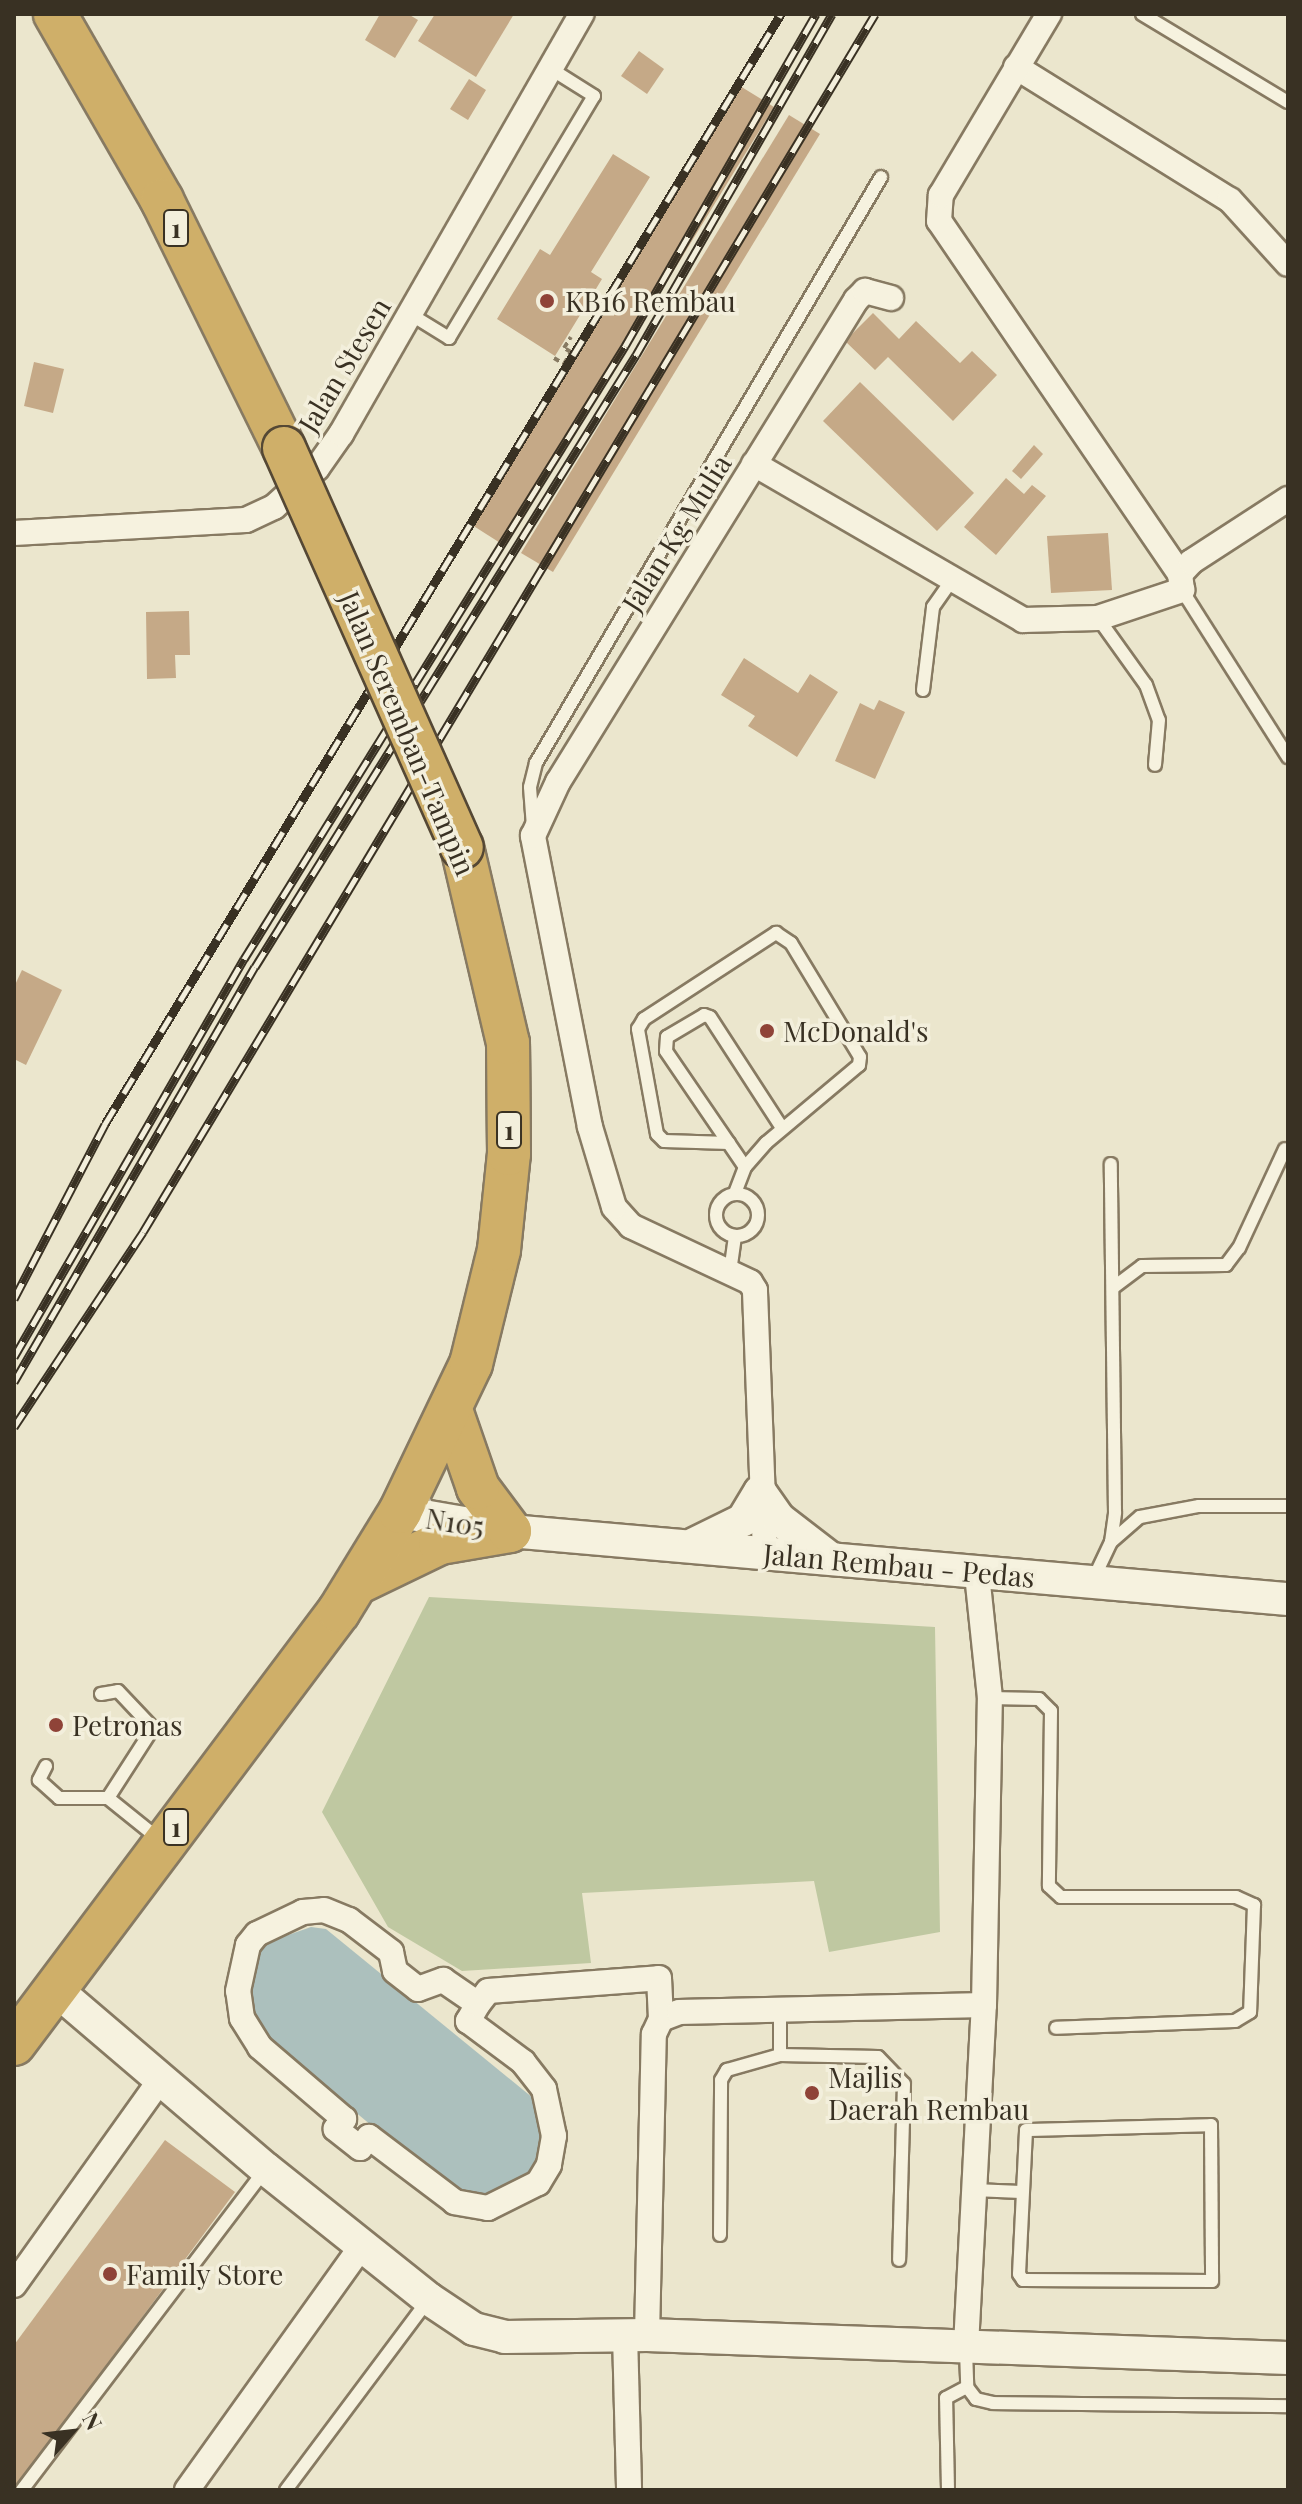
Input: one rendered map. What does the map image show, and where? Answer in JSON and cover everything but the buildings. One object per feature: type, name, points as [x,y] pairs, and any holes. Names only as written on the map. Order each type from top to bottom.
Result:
[{"type":"highway","name":"Jalan Seremban-Tampin","points":[[14,2044],[357,1583],[400,1512],[471,1364],[499,1250],[509,1154],[508,1043],[462,847],[284,448],[162,200],[55,14]]},
{"type":"highway","points":[[357,1583],[440,1543],[510,1531],[478,1488],[451,1410]]},
{"type":"street","name":"Jalan Stesen","points":[[14,533],[246,520],[274,507],[317,468],[341,434],[582,14]]},
{"type":"street","points":[[1049,14],[941,195],[939,221],[1181,582]]},
{"type":"street","points":[[1016,67],[1230,200],[1288,264]]},
{"type":"street","name":"Jalan Kg Mulia","points":[[533,836],[558,782],[856,300],[865,291],[891,298]]},
{"type":"street","points":[[754,464],[1023,620],[1098,618],[1181,582],[1288,499]]},
{"type":"street","points":[[533,836],[602,1181],[614,1207],[631,1226],[750,1282],[757,1299],[760,1492],[765,1552]]},
{"type":"street","points":[[687,1547],[726,1533],[743,1520],[760,1492]]},
{"type":"street","points":[[760,1492],[779,1519],[827,1556]]},
{"type":"street","name":"N105","points":[[400,1512],[510,1531]]},
{"type":"street","name":"Jalan Rembau - Pedas","points":[[510,1531],[827,1556],[977,1574],[1288,1599]]},
{"type":"street","points":[[966,2346],[984,2005],[990,1698],[977,1574]]},
{"type":"street","points":[[478,2004],[443,1980],[418,1989],[395,1971],[391,1952],[349,1920],[324,1910],[303,1912],[257,1934],[248,1945],[238,1991],[242,2018],[260,2047],[344,2119],[336,2129],[360,2148],[369,2137],[455,2202],[488,2208],[538,2183],[549,2165],[554,2136],[544,2089],[523,2062],[468,2021],[478,2004],[488,1991],[659,1978],[661,2019],[654,2034],[629,2490]]},
{"type":"street","points":[[55,1989],[159,2082],[266,2169],[429,2299],[474,2329],[505,2337],[636,2334],[1288,2358]]},
{"type":"street","points":[[661,2019],[679,2012],[984,2005]]},
{"type":"street","points":[[14,2285],[159,2082]]},
{"type":"street","points":[[187,2490],[362,2246]]},
{"type":"lane","points":[[1142,14],[1288,102]]},
{"type":"lane","points":[[410,314],[449,338],[594,96],[551,69]]},
{"type":"lane","points":[[533,836],[530,787],[536,763],[881,177]]},
{"type":"lane","points":[[923,690],[933,607],[952,580]]},
{"type":"lane","points":[[1181,582],[1288,757]]},
{"type":"lane","points":[[1098,618],[1146,685],[1159,720],[1155,765]]},
{"type":"lane","points":[[729,1143],[664,1141],[657,1134],[638,1029],[644,1019],[776,933],[791,943],[860,1057],[849,1075],[782,1128],[745,1167],[735,1193],[717,1211],[720,1227],[735,1236],[749,1233],[758,1211],[749,1197],[735,1193]]},
{"type":"lane","points":[[745,1167],[664,1042],[704,1015],[717,1023],[782,1128]]},
{"type":"lane","points":[[1114,1287],[1142,1266],[1226,1265],[1239,1248],[1285,1149]]},
{"type":"lane","points":[[1092,1583],[1111,1542],[1114,1287],[1111,1164]]},
{"type":"lane","points":[[730,1272],[735,1236]]},
{"type":"lane","points":[[1111,1542],[1140,1517],[1199,1506],[1288,1506]]},
{"type":"lane","points":[[101,1694],[118,1691],[153,1728],[108,1798]]},
{"type":"lane","points":[[990,1698],[1039,1699],[1051,1711],[1049,1886],[1061,1897],[1236,1897],[1254,1905],[1250,2012],[1235,2021],[1056,2028]]},
{"type":"lane","points":[[46,1766],[39,1780],[59,1798],[108,1798],[164,1842]]},
{"type":"lane","points":[[780,2010],[780,2055]]},
{"type":"lane","points":[[720,2235],[721,2080],[736,2065],[780,2055],[878,2057],[900,2075],[904,2084],[899,2260]]},
{"type":"lane","points":[[1211,2125],[1216,2276],[1206,2282],[1023,2280],[1019,2274],[1021,2192],[1026,2130],[1211,2125]]},
{"type":"lane","points":[[22,2490],[266,2169]]},
{"type":"lane","points":[[974,2190],[1021,2192]]},
{"type":"lane","points":[[286,2490],[429,2299]]},
{"type":"lane","points":[[966,2346],[967,2387],[976,2399],[993,2403],[1288,2406]]},
{"type":"lane","points":[[948,2490],[946,2398],[967,2387]]},
{"type":"path","points":[[554,358],[564,364],[571,352],[564,348],[571,337]]},
{"type":"green space","points":[[429,1597],[935,1627],[940,1932],[829,1952],[814,1881],[582,1893],[591,1963],[462,1971],[388,1927],[322,1812]]},
{"type":"shaded area","points":[[311,1927],[326,1929],[533,2098],[542,2119],[540,2156],[534,2171],[506,2196],[456,2196],[251,2025],[244,1977],[255,1956],[271,1941]]},
{"type":"railway","points":[[14,1299],[105,1124],[781,14]]},
{"type":"railway","points":[[14,1357],[244,959],[625,346],[816,14]]},
{"type":"railway","points":[[14,1382],[255,967],[636,355],[832,14]]},
{"type":"railway","points":[[14,1427],[143,1232],[875,14]]},
{"type":"place","name":"KB16 Rembau","points":[[547,301]]},
{"type":"place","name":"McDonald's","points":[[767,1031]]},
{"type":"place","name":"Petronas","points":[[56,1725]]},
{"type":"place","name":"Majlis Daerah Rembau","points":[[812,2093]]},
{"type":"place","name":"Family Store","points":[[110,2274]]}]
